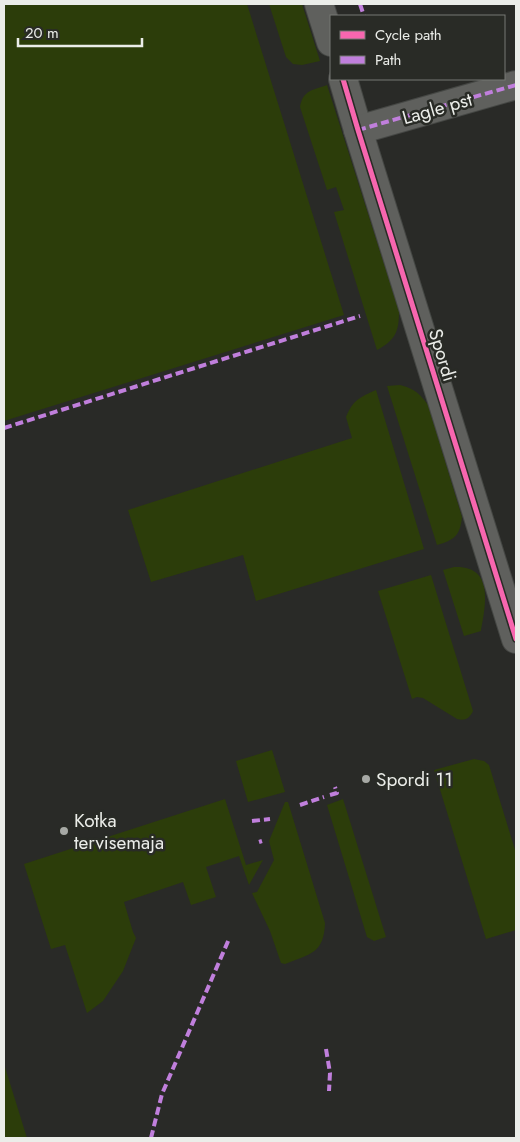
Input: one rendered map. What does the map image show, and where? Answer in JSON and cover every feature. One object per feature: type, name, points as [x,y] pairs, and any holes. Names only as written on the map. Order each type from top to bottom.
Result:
[{"type":"street","points":[[319,4],[330,39]]},
{"type":"street","name":"Spordi","points":[[343,80],[516,639]]},
{"type":"street","name":"Lagle pst","points":[[358,130],[516,85]]},
{"type":"green space","points":[[4,4],[247,4],[344,315],[4,421]]},
{"type":"green space","points":[[269,4],[302,4],[320,61],[302,65],[293,64],[286,57]]},
{"type":"green space","points":[[327,85],[399,311],[395,334],[392,339],[377,350],[334,212],[344,210],[336,187],[327,190],[300,107],[301,101],[306,94]]},
{"type":"green space","points":[[400,385],[416,392],[428,405],[462,517],[458,533],[452,539],[437,545],[387,386]]},
{"type":"green space","points":[[376,390],[424,549],[256,601],[243,555],[151,582],[128,510],[352,438],[346,417],[351,407],[358,400]]},
{"type":"green space","points":[[454,567],[467,568],[476,572],[484,588],[485,609],[481,631],[464,636],[443,570]]},
{"type":"green space","points":[[431,575],[473,711],[468,718],[462,720],[457,719],[423,698],[417,697],[412,699],[378,591]]},
{"type":"green space","points":[[272,750],[285,792],[248,802],[236,761]]},
{"type":"green space","points":[[474,759],[484,761],[489,765],[516,853],[516,930],[486,939],[434,770]]},
{"type":"green space","points":[[225,799],[246,865],[263,860],[249,885],[239,856],[206,867],[216,897],[191,905],[183,882],[124,902],[136,938],[123,971],[103,1001],[87,1013],[65,945],[51,949],[24,864]]},
{"type":"green space","points":[[343,799],[386,937],[374,941],[367,937],[327,805]]},
{"type":"green space","points":[[285,802],[288,802],[325,923],[319,947],[309,955],[285,964],[281,963],[270,931],[252,893],[257,892],[274,860],[269,841]]},
{"type":"green space","points":[[4,1064],[27,1138],[4,1138]]},
{"type":"marked path","points":[[360,4],[364,15]]},
{"type":"marked path","points":[[358,130],[516,85]]},
{"type":"marked path","points":[[4,428],[360,316]]},
{"type":"marked path","points":[[330,795],[337,793],[335,787]]},
{"type":"marked path","points":[[300,805],[324,797]]},
{"type":"marked path","points":[[252,821],[270,819]]},
{"type":"marked path","points":[[151,1138],[162,1094],[229,939]]},
{"type":"marked path","points":[[326,1049],[330,1073],[329,1091]]},
{"type":"cycle path","points":[[343,80],[516,639]]},
{"type":"place","name":"Spordi 11","points":[[366,779]]},
{"type":"place","name":"Kotka tervisemaja","points":[[64,831]]}]
